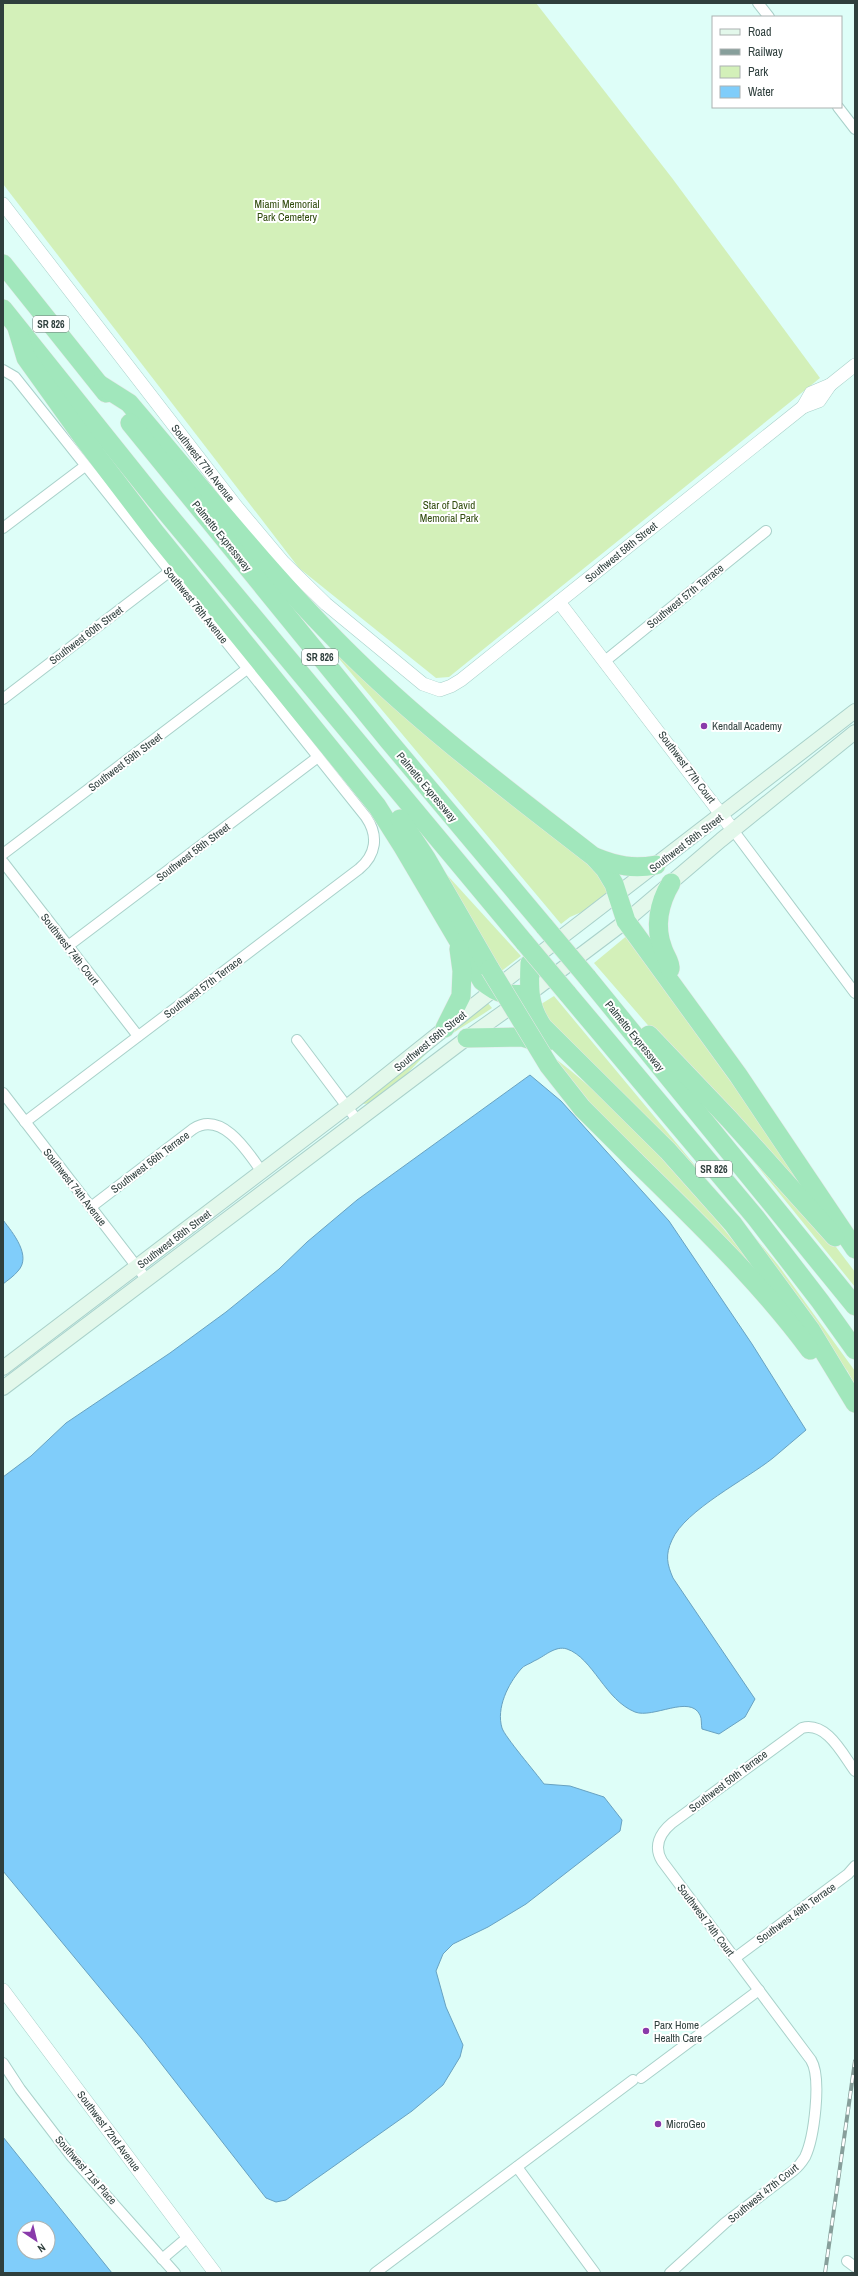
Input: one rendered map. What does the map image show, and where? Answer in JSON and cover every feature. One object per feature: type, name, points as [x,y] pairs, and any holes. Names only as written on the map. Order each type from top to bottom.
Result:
[{"type":"highway","name":"Palmetto Expressway","points":[[3,264],[98,384],[388,740],[605,999],[855,1306]]},
{"type":"highway","name":"SR 826","points":[[3,309],[156,500],[351,736],[756,1218],[820,1301],[855,1350]]},
{"type":"highway","points":[[17,328],[26,358],[84,439],[154,530],[372,800],[403,847],[482,981],[493,990],[505,995],[529,994]]},
{"type":"highway","points":[[98,384],[129,403],[297,598],[368,671],[447,742],[594,857],[610,876],[626,921],[669,979],[778,1134],[855,1249]]},
{"type":"highway","points":[[351,736],[365,768],[426,858],[526,1031],[552,1070],[585,1111],[715,1239],[770,1299],[815,1357],[855,1419]]},
{"type":"highway","points":[[594,857],[621,867],[637,868],[656,865]]},
{"type":"highway","points":[[669,979],[671,965],[662,947],[658,931],[660,909],[670,883]]},
{"type":"highway","points":[[445,1028],[456,1009],[463,986],[459,942]]},
{"type":"highway","points":[[530,963],[529,994],[531,1007],[538,1020],[548,1033],[668,1151],[733,1224],[803,1318],[855,1403]]},
{"type":"highway","points":[[605,999],[630,1016],[734,1124],[855,1260]]},
{"type":"highway","points":[[467,1038],[522,1037],[543,1043],[575,1059]]},
{"type":"main road","name":"Southwest 56th Street","points":[[3,1368],[348,1106],[493,990],[723,815],[855,712]]},
{"type":"main road","name":"Southwest 56th Street","points":[[3,1388],[467,1038],[529,994],[626,921],[733,830],[855,732]]},
{"type":"main road","points":[[262,1172],[272,1185]]},
{"type":"street","points":[[758,3],[768,16]]},
{"type":"street","points":[[839,108],[855,129]]},
{"type":"street","name":"Southwest 77th Avenue","points":[[3,204],[270,547],[326,604],[418,680],[436,690]]},
{"type":"street","name":"Southwest 58th Street","points":[[436,690],[446,689],[456,683],[803,407],[821,399],[830,385],[855,364]]},
{"type":"street","name":"Southwest 76th Avenue","points":[[3,370],[15,377],[368,820],[373,834],[374,848]]},
{"type":"street","points":[[3,528],[85,466]]},
{"type":"street","name":"Southwest 57th Terrace","points":[[605,661],[766,531]]},
{"type":"street","name":"Southwest 60th Street","points":[[3,699],[169,572]]},
{"type":"street","name":"Southwest 77th Court","points":[[559,602],[723,815],[855,993]]},
{"type":"street","name":"Southwest 59th Street","points":[[3,854],[247,669]]},
{"type":"street","name":"Southwest 58th Street","points":[[68,946],[318,757]]},
{"type":"street","name":"Southwest 57th Terrace","points":[[25,1122],[359,869],[370,858],[374,848]]},
{"type":"street","name":"Southwest 74th Court","points":[[3,862],[138,1036]]},
{"type":"street","points":[[297,1040],[358,1120]]},
{"type":"street","name":"Southwest 74th Avenue","points":[[3,1093],[147,1280]]},
{"type":"street","name":"Southwest 56th Terrace","points":[[91,1207],[201,1125],[212,1123],[222,1128],[235,1139],[262,1172]]},
{"type":"street","name":"Southwest 50th Terrace","points":[[657,1849],[661,1835],[668,1826],[794,1732],[802,1728],[812,1727],[829,1737],[855,1771]]},
{"type":"street","name":"Southwest 74th Court","points":[[657,1849],[664,1865],[759,1990]]},
{"type":"street","name":"Southwest 49th Terrace","points":[[735,1958],[848,1874],[855,1866]]},
{"type":"street","name":"Southwest 72nd Avenue","points":[[3,1990],[215,2273]]},
{"type":"street","points":[[375,2273],[759,1990]]},
{"type":"street","name":"Southwest 47th Court","points":[[670,2273],[734,2216],[793,2171],[806,2153],[817,2089],[814,2067],[759,1990]]},
{"type":"street","name":"Southwest 71st Place","points":[[3,2063],[20,2089],[72,2156],[175,2273]]},
{"type":"street","points":[[517,2167],[595,2273]]},
{"type":"street","points":[[162,2259],[188,2237]]},
{"type":"green space","name":"Miami Memorial Park Cemetery","points":[[3,3],[536,3],[672,178],[820,378],[449,677],[436,678],[299,568],[3,184]]},
{"type":"green space","points":[[305,618],[599,873],[609,892],[591,908],[570,917],[561,924]]},
{"type":"green space","points":[[438,865],[521,956],[499,973]]},
{"type":"green space","points":[[629,934],[731,1082],[781,1149],[812,1197],[653,1031],[594,963]]},
{"type":"green space","points":[[554,996],[778,1265],[855,1371],[855,1385],[847,1370],[842,1369],[808,1315],[555,1032],[538,1006]]},
{"type":"green space","points":[[487,1002],[492,1008],[435,1046],[388,1092],[370,1103],[362,1104]]},
{"type":"green space","points":[[556,1059],[617,1112],[674,1170],[776,1295],[592,1109]]},
{"type":"green space","points":[[746,1152],[833,1243],[855,1272],[855,1287]]},
{"type":"water","points":[[530,1075],[561,1101],[669,1221],[752,1344],[806,1430],[773,1458],[703,1506],[690,1517],[679,1529],[668,1550],[668,1564],[673,1578],[755,1699],[745,1717],[719,1734],[702,1729],[700,1715],[695,1709],[688,1707],[670,1708],[643,1713],[635,1712],[615,1698],[584,1661],[567,1649],[563,1648],[554,1650],[522,1668],[508,1689],[502,1704],[501,1720],[504,1733],[544,1784],[570,1786],[604,1797],[622,1820],[620,1831],[526,1904],[488,1927],[453,1944],[443,1954],[436,1971],[446,2007],[463,2045],[460,2057],[443,2085],[412,2111],[286,2200],[276,2202],[266,2198],[142,2039],[3,1871],[3,1477],[31,1456],[66,1423],[170,1353],[226,1312],[279,1269],[307,1242],[357,1200]]},
{"type":"water","points":[[3,1220],[12,1231],[20,1245],[23,1259],[22,1265],[18,1271],[3,1284]]},
{"type":"water","points":[[3,2137],[112,2273],[3,2273]]},
{"type":"railway","points":[[825,2273],[855,2061]]},
{"type":"place","name":"Kendall Academy","points":[[704,726]]},
{"type":"place","name":"Parx Home Health Care","points":[[646,2031]]},
{"type":"place","name":"MicroGeo","points":[[658,2124]]},
{"type":"park label","name":"Star of David Memorial Park","points":[[449,511]]}]
